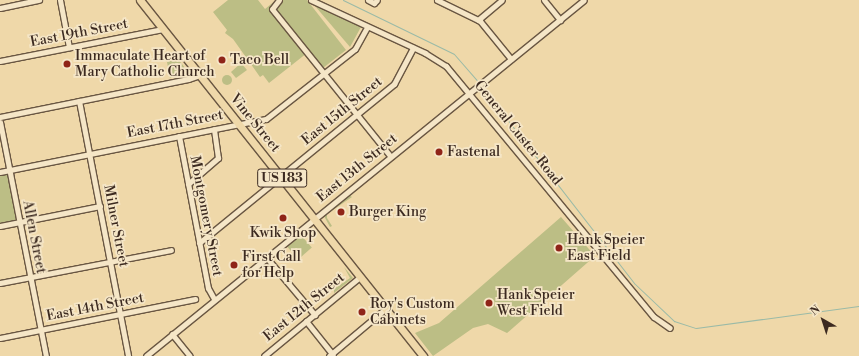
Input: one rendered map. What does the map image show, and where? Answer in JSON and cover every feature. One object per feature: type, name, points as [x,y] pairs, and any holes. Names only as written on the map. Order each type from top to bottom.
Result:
[{"type":"main road","name":"Vine Street","points":[[140,0],[423,356]]},
{"type":"street","points":[[0,8],[39,0]]},
{"type":"street","points":[[60,0],[69,47]]},
{"type":"street","points":[[279,0],[272,9],[390,156]]},
{"type":"street","name":"General Custer Road","points":[[311,0],[413,48],[446,66],[469,92],[628,287],[654,317],[670,328]]},
{"type":"street","points":[[368,0],[376,1]]},
{"type":"street","points":[[437,0],[478,20],[511,59]]},
{"type":"street","points":[[478,20],[502,0]]},
{"type":"street","points":[[544,0],[560,20]]},
{"type":"street","name":"East 13th Street","points":[[146,356],[390,156],[584,0]]},
{"type":"street","name":"East 17th Street","points":[[0,172],[266,119],[355,48],[367,27]]},
{"type":"street","name":"East 19th Street","points":[[0,61],[163,29]]},
{"type":"street","name":"East 15th Street","points":[[199,242],[394,84],[413,48]]},
{"type":"street","points":[[0,117],[188,80],[200,75]]},
{"type":"street","name":"Milner Street","points":[[79,101],[128,356]]},
{"type":"street","name":"Allen Street","points":[[0,122],[46,356]]},
{"type":"street","points":[[188,184],[218,158],[214,129]]},
{"type":"street","name":"Montgomery Street","points":[[179,136],[209,292],[214,300]]},
{"type":"street","points":[[0,226],[100,206]]},
{"type":"street","points":[[0,283],[171,250]]},
{"type":"street","points":[[266,257],[314,314]]},
{"type":"street","name":"East 12th Street","points":[[264,356],[360,277]]},
{"type":"street","name":"East 14th Street","points":[[0,338],[195,299]]},
{"type":"street","points":[[306,322],[332,355],[385,310]]},
{"type":"street","points":[[172,334],[190,356]]},
{"type":"green space","points":[[228,0],[258,0],[265,9],[276,0],[273,6],[307,53],[269,83],[263,75],[260,77],[233,39],[225,33],[227,30],[213,12]]},
{"type":"green space","points":[[282,0],[307,0],[346,50],[323,68],[274,7]]},
{"type":"green space","points":[[317,5],[361,27],[350,47],[315,6]]},
{"type":"green space","points":[[177,58],[186,69],[183,75],[170,78],[167,62]]},
{"type":"green space","points":[[241,63],[247,70],[236,78],[231,72]]},
{"type":"green space","points":[[225,75],[229,75],[231,76],[231,84],[225,85],[222,82],[222,78]]},
{"type":"green space","points":[[7,173],[17,220],[0,223],[0,174]]},
{"type":"green space","points":[[349,195],[352,197],[327,214],[327,218],[332,226],[330,227],[324,216]]},
{"type":"green space","points":[[561,217],[595,256],[507,333],[488,324],[473,328],[433,356],[415,333],[439,323]]},
{"type":"green space","points":[[300,234],[312,248],[298,259],[286,246]]},
{"type":"green space","points":[[344,267],[353,278],[334,293],[334,289],[350,278]]},
{"type":"waterway","points":[[343,0],[454,54],[479,83]]},
{"type":"waterway","points":[[482,87],[635,284],[674,321],[696,328],[859,306]]},
{"type":"place","name":"Taco Bell","points":[[222,60]]},
{"type":"place","name":"Immaculate Heart of Mary Catholic Church","points":[[67,64]]},
{"type":"place","name":"Fastenal","points":[[439,152]]},
{"type":"place","name":"Burger King","points":[[341,212]]},
{"type":"place","name":"Kwik Shop","points":[[283,218]]},
{"type":"place","name":"Hank Speier East Field","points":[[559,248]]},
{"type":"place","name":"First Call for Help","points":[[234,265]]},
{"type":"place","name":"Hank Speier West Field","points":[[489,303]]},
{"type":"place","name":"Roy's Custom Cabinets","points":[[362,312]]}]
